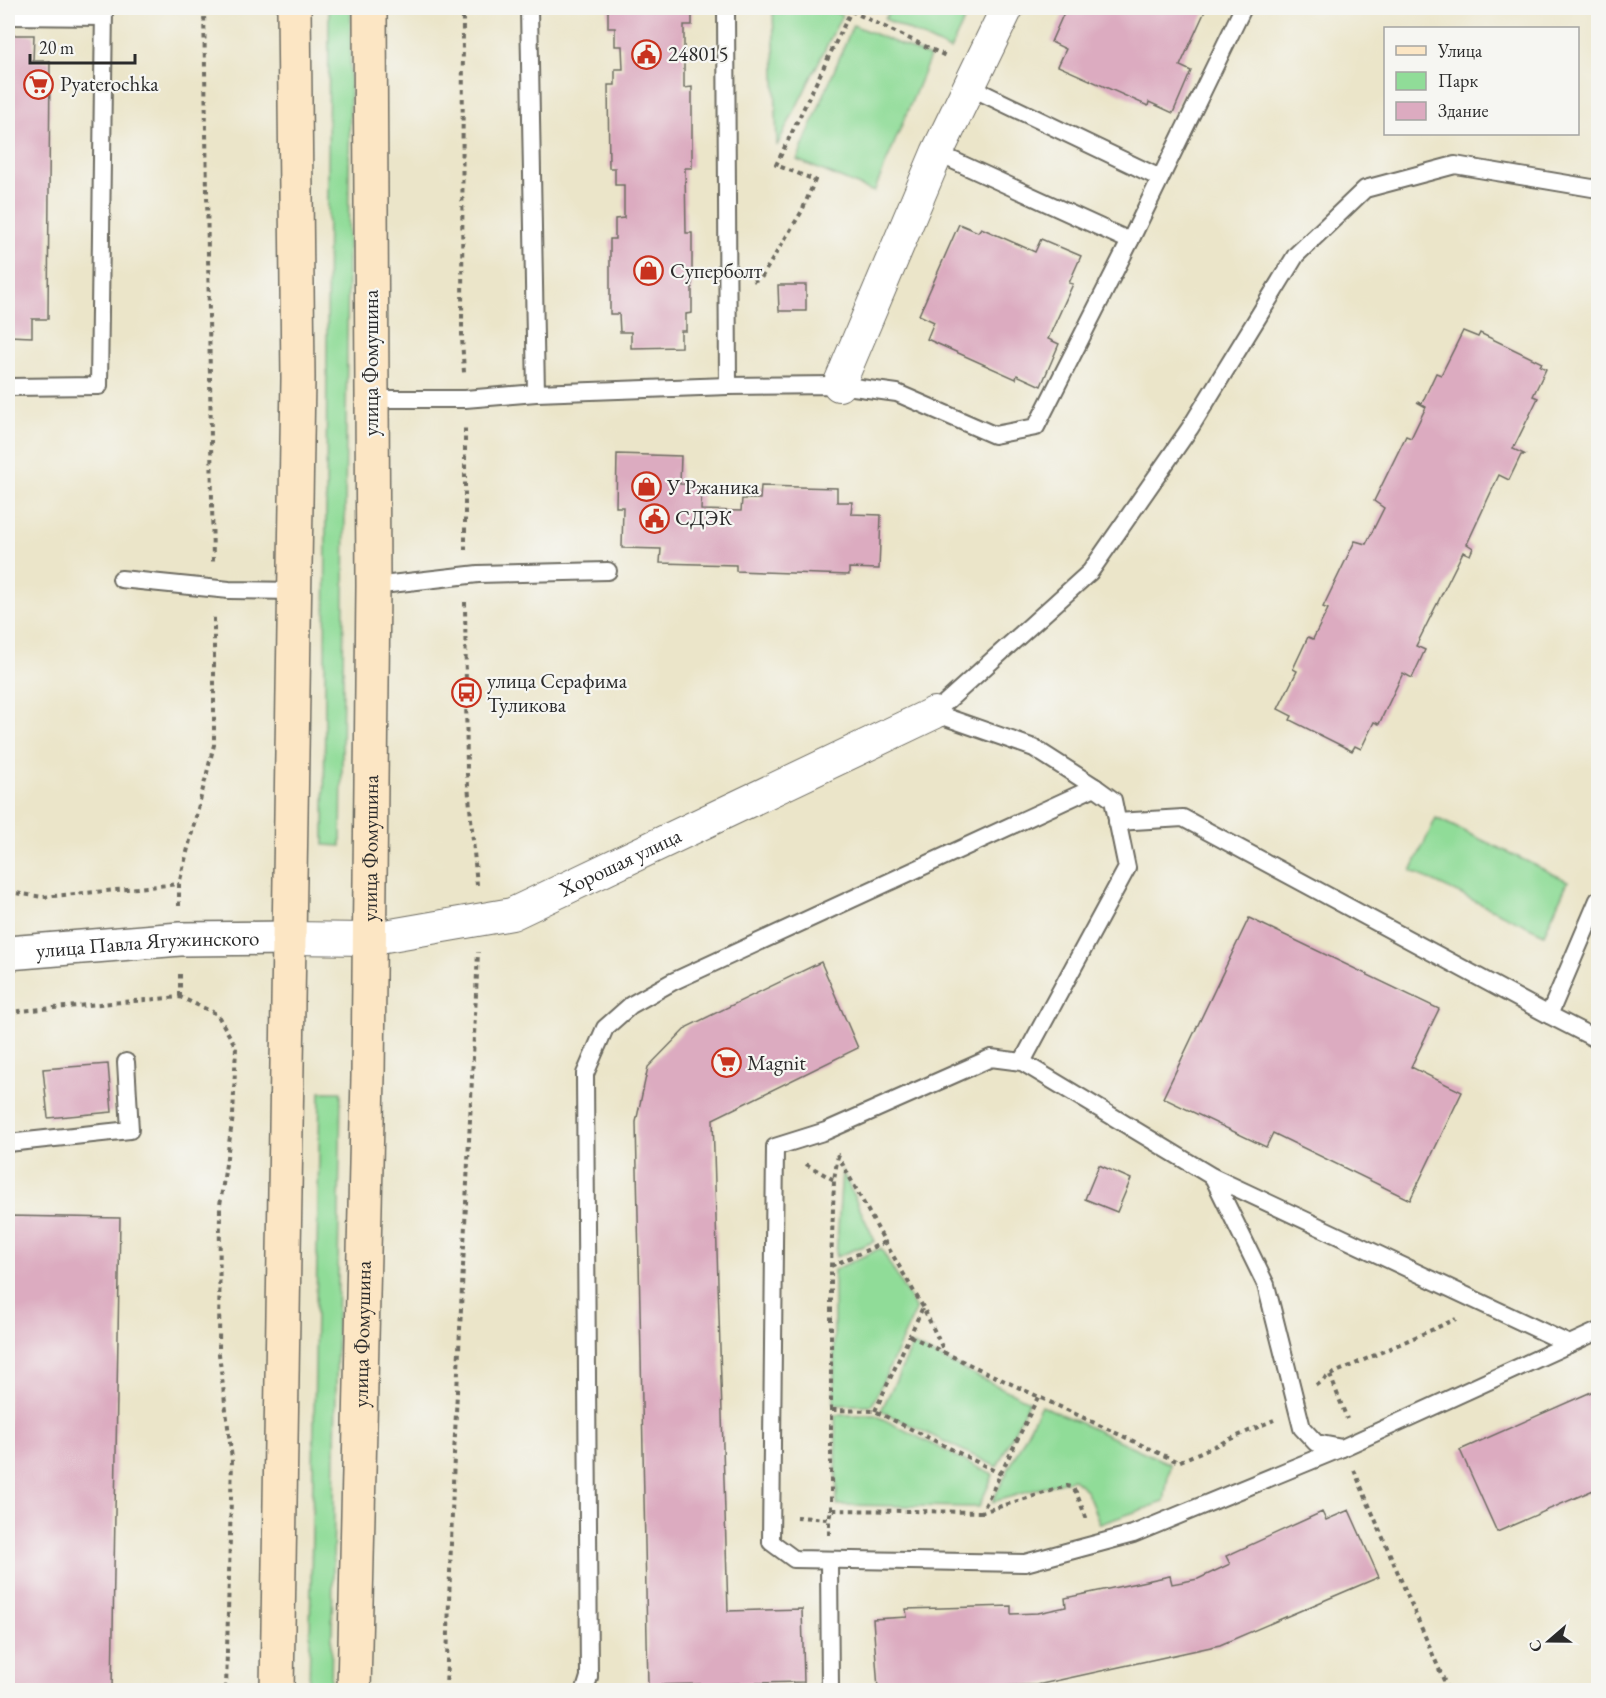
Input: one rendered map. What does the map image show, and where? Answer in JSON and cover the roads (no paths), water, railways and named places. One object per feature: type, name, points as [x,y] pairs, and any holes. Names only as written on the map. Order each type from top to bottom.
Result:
[{"type":"main road","points":[[277,1690],[288,938],[296,591],[298,366],[294,8]]},
{"type":"main road","name":"улица Фомушина","points":[[354,1690],[368,1076],[373,586],[370,8]]},
{"type":"street","points":[[839,385],[937,153],[1007,8]]},
{"type":"street","name":"Хорошая улица","points":[[288,938],[368,939],[512,914],[934,713]]},
{"type":"street","name":"улица Павла Ягужинского","points":[[8,953],[180,939],[288,938]]},
{"type":"lane","points":[[528,8],[536,393]]},
{"type":"lane","points":[[726,8],[728,386]]},
{"type":"lane","points":[[371,399],[465,399],[536,393],[728,386],[839,385],[897,393],[994,435],[1036,427],[1130,241],[1243,8]]},
{"type":"lane","points":[[8,16],[104,12],[99,386],[8,387]]},
{"type":"lane","points":[[972,77],[1160,178]]},
{"type":"lane","points":[[937,153],[1130,241]]},
{"type":"lane","points":[[1022,1062],[1127,868],[1113,800],[1034,748],[934,713],[1090,573],[1190,428],[1296,255],[1365,189],[1455,165],[1599,189]]},
{"type":"lane","points":[[373,586],[465,575],[608,571]]},
{"type":"lane","points":[[121,579],[214,589],[296,591]]},
{"type":"lane","points":[[585,1690],[590,1677],[585,1074],[605,1028],[632,1005],[672,982],[1095,787]]},
{"type":"lane","points":[[1117,822],[1183,818],[1599,1040]]},
{"type":"lane","points":[[1549,1015],[1599,900]]},
{"type":"lane","points":[[1569,1344],[1213,1177],[1022,1062],[991,1058],[826,1131],[776,1147],[771,1542],[794,1559],[1025,1563],[1133,1534],[1349,1445],[1599,1331]]},
{"type":"lane","points":[[8,1143],[130,1130],[126,1062]]},
{"type":"lane","points":[[1213,1177],[1266,1285],[1302,1428],[1316,1443],[1349,1445]]},
{"type":"lane","points":[[829,1560],[830,1690]]},
{"type":"place","name":"248015","points":[[647,54]]},
{"type":"place","name":"Pyaterochka","points":[[39,84]]},
{"type":"place","name":"Суперболт","points":[[649,271]]},
{"type":"place","name":"У Ржаника","points":[[646,487]]},
{"type":"place","name":"СДЭК","points":[[654,518]]},
{"type":"place","name":"улица Серафима Туликова","points":[[466,693]]},
{"type":"place","name":"Magnit","points":[[726,1063]]}]
